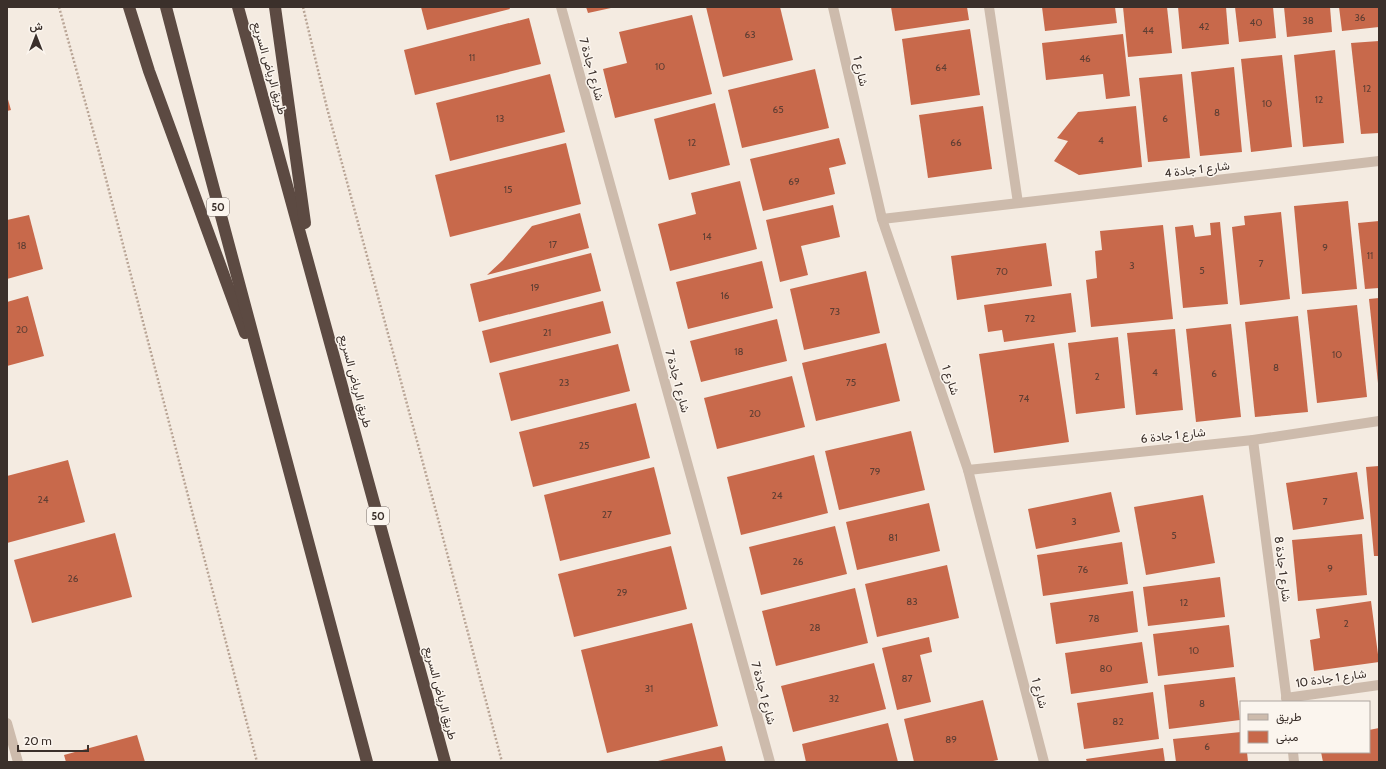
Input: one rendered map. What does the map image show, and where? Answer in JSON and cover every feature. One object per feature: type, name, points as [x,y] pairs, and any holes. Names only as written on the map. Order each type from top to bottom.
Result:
[{"type":"highway","points":[[129,7],[149,71],[272,407]]},
{"type":"highway","name":"50","points":[[166,7],[366,762]]},
{"type":"highway","name":"طريق الرياض السريع","points":[[238,7],[445,762]]},
{"type":"highway","points":[[275,7],[311,270]]},
{"type":"street","name":"شارع 1 جادة 7","points":[[561,7],[770,762]]},
{"type":"street","name":"شارع 1","points":[[833,7],[882,219],[968,470],[1044,762]]},
{"type":"street","points":[[989,7],[1018,202]]},
{"type":"street","name":"شارع 1 جادة 4","points":[[882,219],[1379,161]]},
{"type":"street","name":"شارع 1 جادة 6","points":[[968,470],[1253,440],[1379,421]]},
{"type":"street","name":"شارع 1 جادة 8","points":[[1253,440],[1287,700]]},
{"type":"street","name":"شارع 1 جادة 10","points":[[1287,700],[1379,685]]},
{"type":"street","points":[[7,723],[18,762]]},
{"type":"path","points":[[59,7],[101,160],[258,762]]},
{"type":"path","points":[[303,7],[327,108],[502,762]]},
{"type":"building","points":[[421,7],[509,7],[510,9],[427,30]]},
{"type":"building","points":[[586,7],[611,7],[611,8],[588,13]]},
{"type":"building","points":[[706,7],[780,7],[793,60],[723,77]]},
{"type":"building","points":[[891,7],[967,7],[969,20],[895,31]]},
{"type":"building","points":[[1042,7],[1115,7],[1117,23],[1045,31]]},
{"type":"building","points":[[1123,7],[1167,7],[1172,53],[1128,57]]},
{"type":"building","points":[[1178,7],[1226,7],[1229,44],[1182,49]]},
{"type":"building","points":[[1235,7],[1273,7],[1276,38],[1239,42]]},
{"type":"building","points":[[1284,7],[1330,7],[1332,32],[1287,37]]},
{"type":"building","points":[[1339,7],[1379,7],[1379,27],[1342,31]]},
{"type":"building","points":[[692,15],[712,94],[615,118],[603,69],[627,63],[619,32]]},
{"type":"building","points":[[529,18],[541,64],[415,95],[404,50]]},
{"type":"building","points":[[970,29],[980,95],[911,105],[902,39]]},
{"type":"building","points":[[1123,34],[1130,96],[1106,99],[1103,74],[1046,80],[1042,43]]},
{"type":"building","points":[[1379,41],[1379,133],[1361,134],[1351,43]]},
{"type":"building","points":[[1335,50],[1344,143],[1303,147],[1294,55]]},
{"type":"building","points":[[1282,55],[1292,147],[1251,152],[1241,59]]},
{"type":"building","points":[[1234,67],[1242,152],[1200,156],[1191,72]]},
{"type":"building","points":[[815,69],[829,128],[742,148],[728,90]]},
{"type":"building","points":[[550,74],[565,132],[450,161],[436,103]]},
{"type":"building","points":[[1182,74],[1190,158],[1148,162],[1139,78]]},
{"type":"building","points":[[7,96],[11,110],[7,111]]},
{"type":"building","points":[[715,103],[730,165],[669,180],[654,119]]},
{"type":"building","points":[[983,106],[992,169],[928,178],[919,115]]},
{"type":"building","points":[[1136,106],[1142,167],[1079,175],[1054,161],[1068,141],[1057,138],[1078,112]]},
{"type":"building","points":[[839,138],[846,164],[829,168],[835,194],[763,211],[750,159]]},
{"type":"building","points":[[566,143],[581,204],[450,237],[435,175]]},
{"type":"building","points":[[740,181],[757,249],[670,271],[658,224],[696,214],[691,193]]},
{"type":"building","points":[[1348,201],[1357,289],[1302,294],[1294,206]]},
{"type":"building","points":[[833,205],[840,237],[801,246],[808,275],[780,282],[766,220]]},
{"type":"building","points":[[1281,212],[1290,299],[1240,305],[1232,227],[1245,225],[1244,216]]},
{"type":"building","points":[[580,213],[589,248],[487,275],[503,260],[532,226]]},
{"type":"building","points":[[29,215],[43,269],[7,279],[7,220]]},
{"type":"building","points":[[1379,221],[1379,288],[1365,289],[1358,223]]},
{"type":"building","points":[[1220,222],[1228,304],[1183,308],[1175,227],[1193,225],[1195,237],[1211,235],[1210,223]]},
{"type":"building","points":[[1163,225],[1173,319],[1091,327],[1086,280],[1097,278],[1095,251],[1102,250],[1100,231]]},
{"type":"building","points":[[1046,243],[1052,286],[957,300],[951,256]]},
{"type":"building","points":[[591,253],[601,291],[479,322],[470,284]]},
{"type":"building","points":[[762,261],[773,308],[688,329],[676,282]]},
{"type":"building","points":[[866,271],[880,333],[804,350],[790,289]]},
{"type":"building","points":[[1071,293],[1076,332],[1004,342],[1002,330],[988,332],[984,305]]},
{"type":"building","points":[[28,296],[44,356],[7,366],[7,302]]},
{"type":"building","points":[[1379,298],[1379,383],[1378,383],[1369,299]]},
{"type":"building","points":[[603,301],[611,333],[490,363],[482,331]]},
{"type":"building","points":[[1357,305],[1367,397],[1317,403],[1307,310]]},
{"type":"building","points":[[1298,316],[1308,412],[1255,417],[1245,322]]},
{"type":"building","points":[[777,319],[787,361],[701,382],[690,341]]},
{"type":"building","points":[[1231,324],[1241,417],[1196,422],[1186,329]]},
{"type":"building","points":[[1175,329],[1183,410],[1136,415],[1127,333]]},
{"type":"building","points":[[1118,337],[1125,408],[1076,414],[1068,343]]},
{"type":"building","points":[[886,343],[900,401],[816,421],[802,363]]},
{"type":"building","points":[[1054,343],[1069,442],[994,453],[979,354]]},
{"type":"building","points":[[618,344],[630,391],[511,421],[499,373]]},
{"type":"building","points":[[792,376],[805,427],[717,449],[704,398]]},
{"type":"building","points":[[636,403],[650,458],[533,487],[519,432]]},
{"type":"building","points":[[911,431],[925,490],[839,510],[825,451]]},
{"type":"building","points":[[814,455],[828,513],[741,535],[727,477]]},
{"type":"building","points":[[68,460],[85,522],[7,543],[7,476]]},
{"type":"building","points":[[1379,466],[1379,556],[1374,556],[1366,467]]},
{"type":"building","points":[[654,467],[671,534],[560,561],[544,495]]},
{"type":"building","points":[[1357,472],[1364,519],[1293,530],[1286,483]]},
{"type":"building","points":[[1111,492],[1120,532],[1036,549],[1028,509]]},
{"type":"building","points":[[1203,495],[1215,563],[1146,575],[1134,507]]},
{"type":"building","points":[[929,503],[940,551],[857,570],[846,522]]},
{"type":"building","points":[[835,526],[847,574],[761,595],[749,547]]},
{"type":"building","points":[[115,533],[132,597],[32,623],[14,560]]},
{"type":"building","points":[[1362,534],[1367,595],[1298,601],[1292,540]]},
{"type":"building","points":[[1122,542],[1128,584],[1043,596],[1037,555]]},
{"type":"building","points":[[671,546],[687,609],[574,637],[558,574]]},
{"type":"building","points":[[947,565],[959,618],[877,637],[865,584]]},
{"type":"building","points":[[1220,577],[1225,617],[1148,626],[1143,587]]},
{"type":"building","points":[[855,588],[868,643],[776,666],[762,611]]},
{"type":"building","points":[[1133,591],[1138,632],[1056,644],[1050,603]]},
{"type":"building","points":[[1371,601],[1379,662],[1314,671],[1310,640],[1320,638],[1316,609]]},
{"type":"building","points":[[692,623],[718,726],[607,753],[581,650]]},
{"type":"building","points":[[1229,625],[1234,667],[1158,676],[1153,634]]},
{"type":"building","points":[[929,637],[932,652],[920,655],[931,702],[897,710],[882,648]]},
{"type":"building","points":[[1142,642],[1148,683],[1071,694],[1065,653]]},
{"type":"building","points":[[874,663],[886,709],[793,732],[781,686]]},
{"type":"building","points":[[1235,677],[1240,720],[1169,729],[1164,685]]},
{"type":"building","points":[[1153,692],[1159,739],[1084,749],[1077,703]]},
{"type":"building","points":[[983,700],[998,760],[988,762],[914,762],[904,719]]},
{"type":"building","points":[[888,723],[898,762],[806,762],[802,744]]},
{"type":"building","points":[[1379,728],[1379,762],[1323,762],[1321,753],[1370,753],[1370,730]]},
{"type":"building","points":[[1240,732],[1240,753],[1247,753],[1248,762],[1176,762],[1173,739]]},
{"type":"building","points":[[137,735],[145,762],[66,762],[64,755]]},
{"type":"building","points":[[722,746],[726,762],[658,761]]},
{"type":"building","points":[[1163,748],[1165,762],[1087,762],[1086,759]]}]
